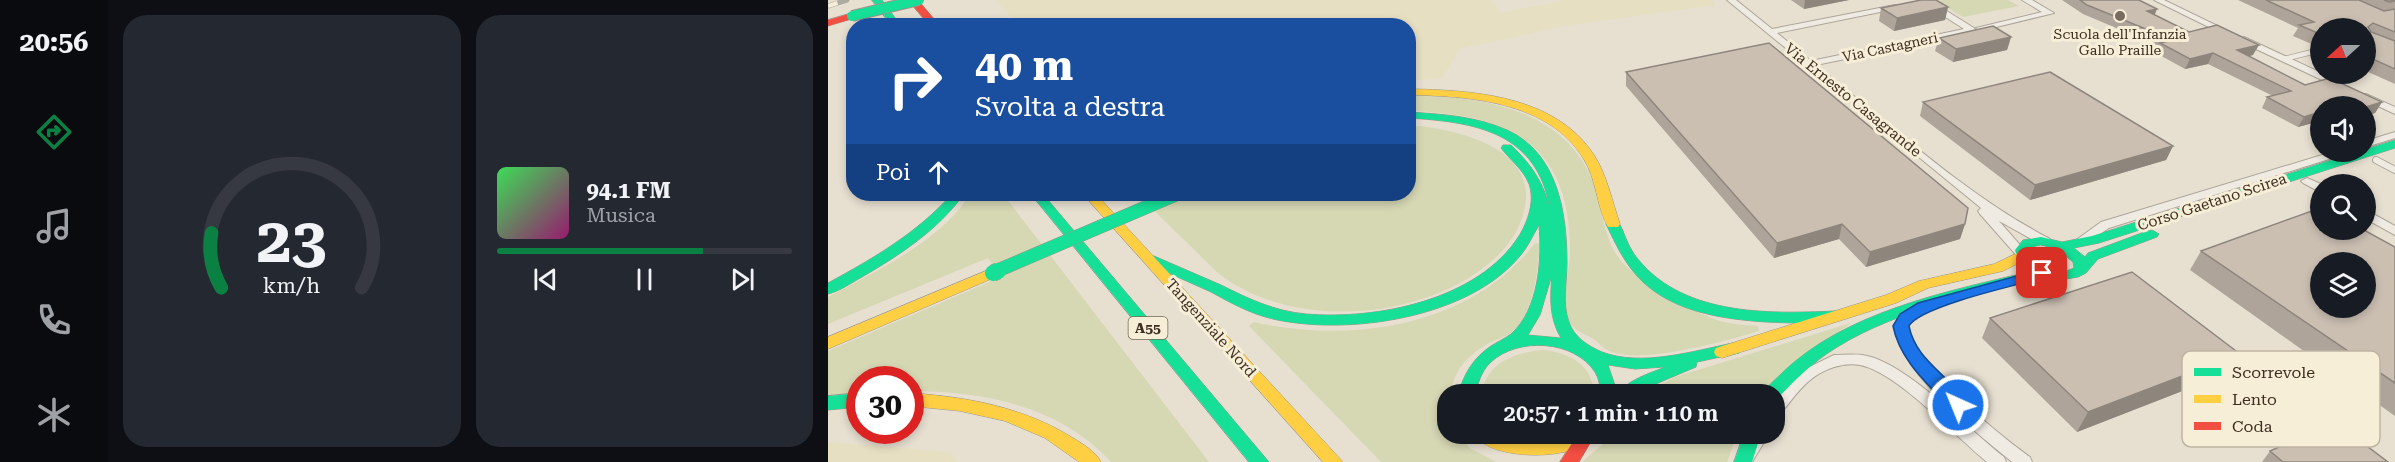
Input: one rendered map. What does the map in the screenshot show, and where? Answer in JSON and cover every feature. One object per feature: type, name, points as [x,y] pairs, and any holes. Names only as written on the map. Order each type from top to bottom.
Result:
[{"type":"main road","points":[[876,0],[891,18]]},
{"type":"main road","points":[[828,22],[898,0]]},
{"type":"main road","points":[[913,0],[929,18]]},
{"type":"main road","points":[[828,17],[919,0]]},
{"type":"main road","points":[[1416,92],[1451,93],[1498,101],[1529,112],[1566,134],[1593,164],[1628,256],[1655,282],[1683,299],[1740,317],[1782,320],[1835,316]]},
{"type":"main road","points":[[1416,115],[1441,116],[1484,126],[1512,138],[1540,161],[1550,180],[1559,229],[1557,311],[1562,327],[1580,348],[1602,366],[1609,384]]},
{"type":"main road","points":[[1416,123],[1448,125],[1485,136],[1522,160],[1536,183],[1547,228],[1544,271],[1537,301],[1523,330],[1479,365],[1469,384]]},
{"type":"main road","name":"Corso Gaetano Scirea","points":[[2062,246],[2078,243],[2395,144]]},
{"type":"main road","points":[[2376,160],[2395,154]]},
{"type":"main road","points":[[2022,255],[2027,264],[2042,273],[2070,277],[2081,270],[2094,256],[2130,242],[2369,162]]},
{"type":"main road","points":[[1149,259],[1239,302],[1281,316],[1329,321],[1384,316],[1443,299],[1483,278],[1507,260],[1533,225],[1536,209],[1536,183]]},
{"type":"main road","points":[[828,289],[915,236],[952,201]]},
{"type":"main road","name":"A55","points":[[1042,201],[1260,462]]},
{"type":"main road","name":"Tangenziale Nord","points":[[1095,201],[1334,462]]},
{"type":"main road","points":[[828,343],[1139,201]]},
{"type":"main road","points":[[828,332],[1160,201]]},
{"type":"main road","points":[[1645,384],[1672,369],[1891,299],[1946,278],[1998,268],[2022,255],[2028,243],[2046,242],[2062,246],[2080,260],[2081,270]]},
{"type":"main road","points":[[1780,384],[1803,360],[1856,327],[2042,273]]},
{"type":"main road","points":[[1891,299],[1985,288]]},
{"type":"main road","points":[[1502,348],[1528,340],[1542,339],[1567,342],[1614,360],[1644,360],[1733,349]]},
{"type":"main road","points":[[924,400],[969,404],[1024,418],[1065,441],[1092,462]]},
{"type":"main road","points":[[828,403],[846,401]]},
{"type":"main road","points":[[1502,444],[1532,451],[1557,448],[1565,444]]},
{"type":"main road","points":[[1569,462],[1580,444]]},
{"type":"main road","points":[[1743,462],[1749,444]]},
{"type":"street","name":"Via Ernesto Casagrande","points":[[1731,0],[1976,200],[2012,224],[2046,242]]},
{"type":"street","points":[[1914,3],[1926,0],[1976,29]]},
{"type":"street","name":"Via Castagneri","points":[[1809,64],[2050,13],[2026,0]]},
{"type":"street","points":[[2158,0],[2395,111]]},
{"type":"street","points":[[1770,32],[1902,6]]},
{"type":"street","points":[[2376,141],[2395,135]]},
{"type":"street","points":[[2078,243],[2105,225],[2310,162]]},
{"type":"street","name":"Via Ernesto Casagrande","points":[[1976,200],[2022,255]]},
{"type":"street","points":[[2376,220],[2395,231]]},
{"type":"street","points":[[1923,306],[1905,318],[1901,326],[1901,334],[1912,354],[1958,405],[1995,440],[2024,462]]},
{"type":"street","points":[[1785,397],[1801,377],[1815,368],[1837,360],[1867,362],[1899,375],[1998,462]]},
{"type":"street","points":[[1743,462],[1755,444]]},
{"type":"lane","points":[[2284,59],[2310,52]]},
{"type":"lane","points":[[2376,160],[2395,170]]},
{"type":"shaded area","points":[[996,0],[1492,0],[1499,13],[1566,0],[1711,0],[1716,5],[1564,26],[1460,49],[1442,78],[1416,80],[1416,18],[1011,18]]},
{"type":"shaded area","points":[[828,442],[949,452],[959,462],[828,462]]},
{"type":"green space","points":[[2008,0],[2019,6],[1963,17],[1936,1]]},
{"type":"green space","points":[[1416,96],[1460,98],[1487,103],[1536,120],[1558,134],[1576,152],[1590,175],[1605,228],[1613,248],[1624,265],[1660,291],[1700,313],[1727,323],[1758,326],[1759,331],[1685,350],[1626,355],[1606,349],[1576,329],[1568,321],[1565,309],[1570,257],[1567,212],[1558,182],[1544,159],[1526,141],[1502,128],[1475,119],[1443,113],[1416,111]]},
{"type":"green space","points":[[1416,126],[1438,129],[1477,139],[1510,159],[1520,173],[1526,190],[1524,211],[1513,237],[1493,260],[1464,280],[1431,296],[1395,306],[1357,311],[1319,310],[1282,304],[1248,292],[1218,273],[1144,201],[1416,201]]},
{"type":"green space","points":[[965,201],[1008,201],[1209,462],[1111,462],[1069,427],[1044,415],[992,399],[965,394],[924,391],[924,366],[846,366],[846,394],[828,396],[828,351],[1001,277],[988,258],[828,324],[828,297],[886,266],[943,226]]},
{"type":"green space","points":[[1535,243],[1540,244],[1534,290],[1520,323],[1510,333],[1472,355],[1463,364],[1452,384],[1437,384],[1437,444],[1467,444],[1496,462],[1381,462],[1249,326],[1254,322],[1330,331],[1369,329],[1407,322],[1444,311],[1478,294],[1509,271]]},
{"type":"green space","points":[[1851,323],[1773,384],[1662,384],[1675,377]]},
{"type":"green space","points":[[1544,350],[1571,358],[1584,368],[1592,384],[1484,384],[1489,374],[1504,361],[1533,351]]},
{"type":"green space","points":[[1603,444],[1733,444],[1727,462],[1582,462]]},
{"type":"building","points":[[1921,0],[1936,0],[1948,7],[1897,18],[1881,8]]},
{"type":"building","points":[[2080,0],[2139,0],[2157,9],[2147,11],[2189,32],[2217,25],[2259,45],[2237,50],[2305,85],[2343,84],[2369,96],[2310,96],[2310,115],[2304,117],[2267,97],[2291,91],[2213,53],[2190,59],[2160,43],[2173,40],[2087,5]]},
{"type":"building","points":[[2266,0],[2359,0],[2384,11],[2395,9],[2395,32],[2376,24],[2376,18],[2310,18],[2310,20]]},
{"type":"building","points":[[2310,23],[2310,30],[2299,25]]},
{"type":"building","points":[[1993,26],[2011,37],[1956,49],[1939,38]]},
{"type":"building","points":[[2376,34],[2395,41],[2395,69],[2376,60]]},
{"type":"building","points":[[1769,43],[1968,208],[1965,224],[1870,252],[1842,224],[1777,243],[1626,72]]},
{"type":"building","points":[[2050,72],[2173,146],[2035,185],[1923,102]]},
{"type":"building","points":[[2310,212],[2310,240],[2376,240],[2376,237],[2395,247],[2395,383],[2380,373],[2380,351],[2348,351],[2201,251]]},
{"type":"building","points":[[2132,272],[2236,351],[2182,351],[2182,376],[2088,412],[1990,318]]},
{"type":"building","points":[[2279,447],[2368,447],[2388,462],[2283,462],[2270,451]]},
{"type":"railway","points":[[828,6],[847,0]]},
{"type":"traffic: fast","points":[[877,0],[891,18]]},
{"type":"traffic: fast","points":[[852,16],[919,0]]},
{"type":"traffic: fast","points":[[1416,115],[1446,117],[1478,123],[1505,133],[1526,148],[1543,168],[1554,194],[1559,226],[1558,310],[1565,331],[1581,348],[1598,356],[1635,363],[1676,360],[1733,349]]},
{"type":"traffic: fast","points":[[2062,246],[2094,240],[2395,144]]},
{"type":"traffic: fast","points":[[1502,348],[1519,335],[1532,315],[1540,297],[1547,259],[1546,220],[1535,184],[1519,160],[1507,148]]},
{"type":"traffic: fast","points":[[1149,259],[1244,303],[1274,314],[1307,319],[1343,320],[1382,316],[1420,308],[1457,294],[1489,276],[1515,253],[1533,224],[1536,209],[1536,183]]},
{"type":"traffic: fast","points":[[828,289],[914,237],[952,201]]},
{"type":"traffic: fast","points":[[1043,201],[1260,462]]},
{"type":"traffic: fast","points":[[993,273],[1161,201]]},
{"type":"traffic: fast","points":[[1613,224],[1628,255],[1649,279],[1675,296],[1705,308],[1737,314],[1770,317],[1835,316]]},
{"type":"traffic: fast","points":[[2081,270],[2093,256],[2152,234]]},
{"type":"traffic: fast","points":[[2041,241],[2062,246],[2080,260],[2081,270],[2055,277],[2037,272],[2025,259],[2022,250],[2028,243],[2041,241]]},
{"type":"traffic: fast","points":[[1973,290],[2042,273]]},
{"type":"traffic: fast","points":[[1781,384],[1818,352],[1843,336],[1896,314],[1985,288]]},
{"type":"traffic: fast","points":[[1470,384],[1474,372],[1485,358],[1500,348],[1518,342],[1536,340],[1555,341],[1589,356],[1603,371],[1607,384]]},
{"type":"traffic: fast","points":[[1644,384],[1690,363]]},
{"type":"traffic: fast","points":[[828,403],[846,401]]},
{"type":"traffic: fast","points":[[1743,462],[1749,444]]},
{"type":"traffic: slow","points":[[1416,92],[1482,97],[1531,110],[1553,122],[1572,136],[1588,155],[1600,180],[1613,224]]},
{"type":"traffic: slow","points":[[1095,201],[1334,462]]},
{"type":"traffic: slow","points":[[1722,352],[1891,299],[1924,284],[1998,268],[2022,256]]},
{"type":"traffic: slow","points":[[828,343],[993,273]]},
{"type":"traffic: slow","points":[[924,400],[984,409],[1029,423],[1051,433],[1092,462]]},
{"type":"traffic: slow","points":[[1504,444],[1522,449],[1548,448],[1564,444]]},
{"type":"traffic: jam","points":[[913,0],[929,18]]},
{"type":"traffic: jam","points":[[828,23],[852,16]]},
{"type":"traffic: jam","points":[[1569,462],[1580,444]]},
{"type":"place","name":"Scuola dell'Infanzia Gallo Praille","points":[[2120,16]]},
{"type":"route","points":[[1958,405],[1924,370],[1904,342],[1901,326],[1905,318],[1923,306],[2042,273]]}]
